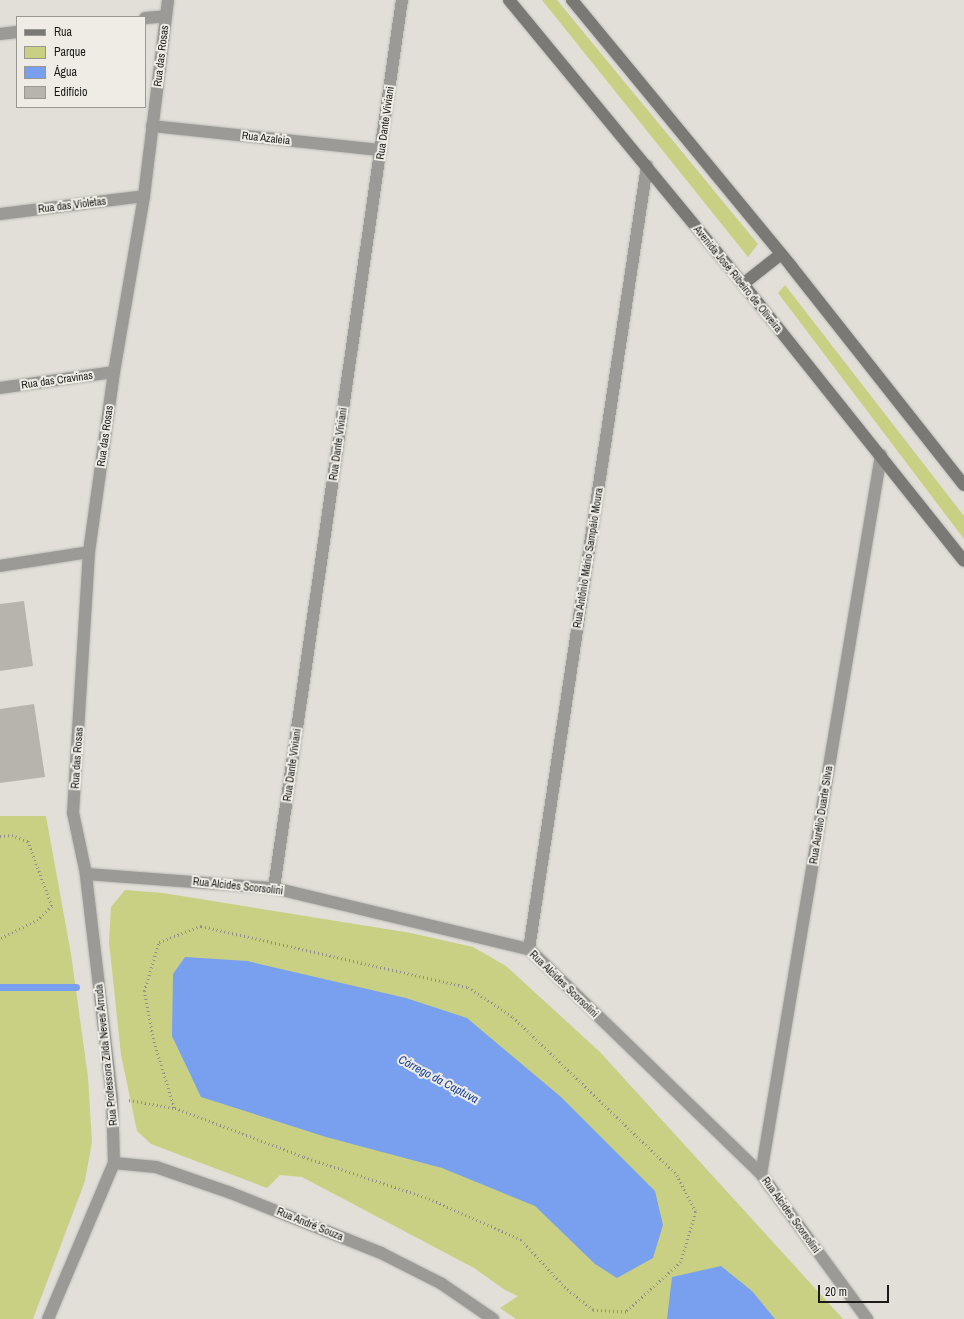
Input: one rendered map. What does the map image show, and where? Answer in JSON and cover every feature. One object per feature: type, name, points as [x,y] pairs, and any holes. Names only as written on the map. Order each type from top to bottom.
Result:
[{"type":"street","name":"Rua das Rosas","points":[[86,874],[73,813],[89,552],[114,372],[144,196],[168,0]]},
{"type":"street","name":"Rua Dante Viviani","points":[[274,888],[402,0]]},
{"type":"street","name":"Avenida José Ribeiro de Oliveira","points":[[509,0],[743,284],[881,455],[964,561]]},
{"type":"street","points":[[572,0],[781,254],[964,485]]},
{"type":"street","points":[[146,18],[166,16]]},
{"type":"street","points":[[0,34],[16,32]]},
{"type":"street","name":"Rua Azaleia","points":[[152,126],[381,150]]},
{"type":"street","name":"Rua Antônio Mário Sampáio Moura","points":[[529,949],[647,166]]},
{"type":"street","name":"Rua das Violetas","points":[[0,214],[144,196]]},
{"type":"street","points":[[743,284],[781,254]]},
{"type":"street","name":"Rua das Cravinas","points":[[0,388],[114,372]]},
{"type":"street","name":"Rua Aurélio Duarte Silva","points":[[761,1174],[881,455]]},
{"type":"street","points":[[0,566],[89,552]]},
{"type":"street","name":"Rua Alcides Scorsolini","points":[[86,874],[274,888],[529,949],[761,1174],[867,1319]]},
{"type":"street","name":"Rua Professora Zilda Neves Arruda","points":[[48,1319],[114,1164],[112,1097],[86,874]]},
{"type":"street","name":"Rua André Souza","points":[[114,1164],[156,1167],[231,1193],[374,1250],[442,1284],[493,1319]]},
{"type":"path","points":[[0,836],[12,835],[28,841],[52,906],[38,920],[0,939]]},
{"type":"path","points":[[112,1097],[174,1108],[303,1157],[426,1198],[521,1240],[565,1288],[593,1310],[626,1312],[681,1262],[696,1212],[677,1175],[513,1018],[468,987],[201,926],[159,942],[144,991],[154,1043],[174,1108]]},
{"type":"green space","points":[[542,0],[557,0],[758,244],[748,257]]},
{"type":"green space","points":[[785,285],[964,516],[964,539],[778,293]]},
{"type":"green space","points":[[0,816],[46,816],[71,954],[88,1077],[92,1142],[85,1181],[33,1319],[0,1319]]},
{"type":"green space","points":[[125,890],[163,893],[411,933],[473,947],[506,966],[600,1052],[843,1319],[516,1319],[500,1308],[518,1296],[505,1290],[474,1268],[302,1177],[280,1175],[267,1188],[151,1144],[137,1131],[121,1055],[109,942],[111,907]]},
{"type":"water","points":[[185,957],[247,961],[406,998],[467,1018],[561,1097],[655,1191],[663,1225],[653,1258],[617,1278],[595,1264],[535,1206],[442,1168],[326,1137],[201,1097],[172,1036],[173,974]]},
{"type":"water","points":[[721,1266],[752,1291],[775,1319],[667,1319],[672,1277]]},
{"type":"building","points":[[24,601],[33,666],[0,671],[0,604]]},
{"type":"building","points":[[34,704],[45,777],[0,783],[0,709]]},
{"type":"waterway","name":"Córrego da Captuva","points":[[0,987],[76,987]]}]
